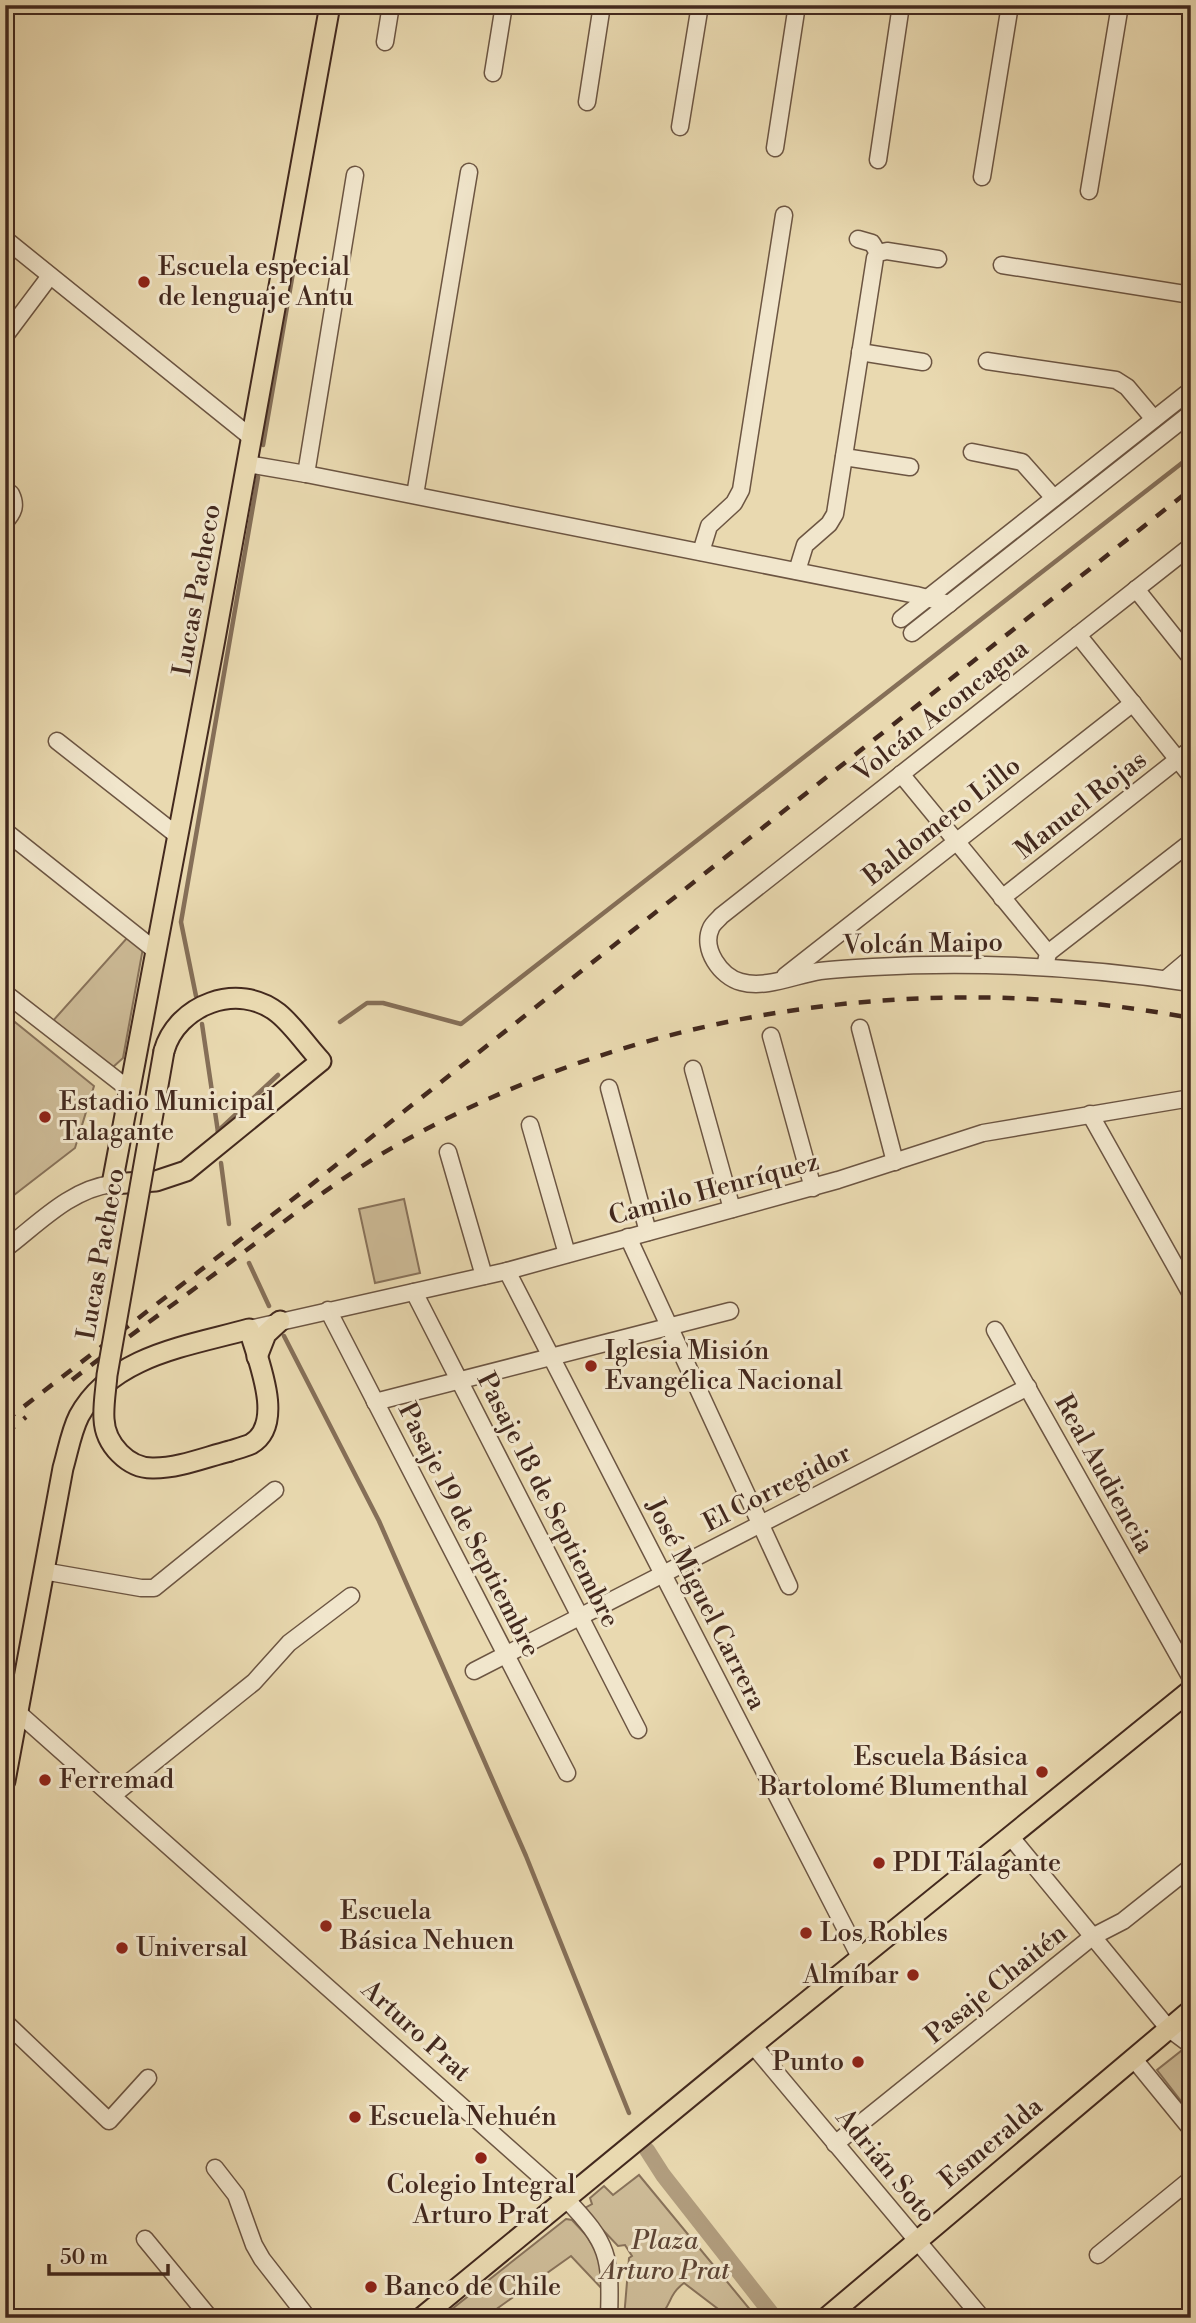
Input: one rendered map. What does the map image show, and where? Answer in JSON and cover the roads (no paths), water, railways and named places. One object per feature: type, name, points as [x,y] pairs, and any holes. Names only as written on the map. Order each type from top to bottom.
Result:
[{"type":"main road","name":"Lucas Pacheco","points":[[5,1781],[12,1707],[63,1468],[74,1428],[88,1402],[108,1381],[133,1364],[249,1329],[266,1389],[267,1423],[251,1444],[187,1462],[146,1467],[130,1461],[116,1450],[105,1426],[107,1375],[164,1051],[173,1031],[186,1016],[209,1003],[243,998],[277,1012],[321,1061],[186,1171],[156,1181],[112,1184],[330,5]]},
{"type":"main road","points":[[220,1338],[236,1342],[257,1357],[266,1334],[281,1321]]},
{"type":"main road","points":[[421,2318],[1191,1690]]},
{"type":"main road","name":"Esmeralda","points":[[826,2318],[1191,2010]]},
{"type":"street","points":[[385,42],[391,5]]},
{"type":"street","points":[[493,73],[503,5]]},
{"type":"street","points":[[587,102],[602,5]]},
{"type":"street","points":[[680,127],[699,5]]},
{"type":"street","points":[[775,148],[797,5]]},
{"type":"street","points":[[878,160],[901,5]]},
{"type":"street","points":[[982,177],[1010,5]]},
{"type":"street","points":[[1089,191],[1120,5]]},
{"type":"street","points":[[415,495],[469,172]]},
{"type":"street","points":[[306,474],[355,175]]},
{"type":"street","points":[[701,552],[709,526],[734,503],[741,489],[784,215]]},
{"type":"street","points":[[5,239],[252,438]]},
{"type":"street","points":[[858,239],[872,243],[878,253]]},
{"type":"street","points":[[797,571],[805,545],[829,524],[835,514],[875,258],[878,253],[887,251],[938,259]]},
{"type":"street","points":[[1002,265],[1191,295]]},
{"type":"street","points":[[5,336],[50,276]]},
{"type":"street","points":[[860,352],[923,362]]},
{"type":"street","points":[[987,361],[1116,380],[1127,387],[1154,419]]},
{"type":"street","points":[[901,619],[1191,390]]},
{"type":"street","points":[[912,633],[1191,413]]},
{"type":"street","points":[[972,452],[1022,462],[1054,498]]},
{"type":"street","points":[[844,457],[910,467]]},
{"type":"street","points":[[247,464],[930,597],[949,604]]},
{"type":"street","points":[[5,522],[14,508],[8,491]]},
{"type":"street","name":"Volcán Aconcagua","points":[[721,916],[1191,546]]},
{"type":"street","points":[[1136,589],[1191,658]]},
{"type":"street","points":[[1078,635],[1133,703],[1184,755],[1191,776]]},
{"type":"street","name":"Baldomero Lillo","points":[[782,979],[1133,703]]},
{"type":"street","points":[[57,741],[178,836]]},
{"type":"street","name":"Manuel Rojas","points":[[1002,898],[1184,755]]},
{"type":"street","points":[[901,774],[1002,898],[1046,960],[1191,842]]},
{"type":"street","points":[[5,831],[156,951]]},
{"type":"street","name":"Volcán Maipo","points":[[721,916],[712,926],[709,942],[712,956],[732,979],[750,984],[819,972],[870,967],[1046,960],[1191,983]]},
{"type":"street","points":[[1166,979],[1191,958]]},
{"type":"street","points":[[5,993],[131,1091]]},
{"type":"street","points":[[860,1028],[895,1162]]},
{"type":"street","points":[[771,1036],[813,1188]]},
{"type":"street","points":[[693,1069],[733,1209]]},
{"type":"street","points":[[609,1088],[648,1232]]},
{"type":"street","name":"Camilo Henríquez","points":[[249,1329],[507,1271],[813,1188],[983,1133],[1191,1098]]},
{"type":"street","points":[[1090,1114],[1191,1294]]},
{"type":"street","points":[[530,1125],[567,1254]]},
{"type":"street","points":[[448,1152],[484,1276]]},
{"type":"street","points":[[5,1249],[76,1195],[91,1188],[112,1184]]},
{"type":"street","points":[[628,1237],[789,1586]]},
{"type":"street","name":"José Miguel Carrera","points":[[507,1271],[861,1959]]},
{"type":"street","name":"Pasaje 18 de Septiembre","points":[[414,1292],[638,1730]]},
{"type":"street","name":"Pasaje 19 de Septiembre","points":[[328,1310],[567,1773]]},
{"type":"street","points":[[375,1402],[730,1311]]},
{"type":"street","name":"Real Audiencia","points":[[995,1330],[1191,1678]]},
{"type":"street","name":"El Corregidor","points":[[474,1671],[1028,1387]]},
{"type":"street","points":[[43,1570],[153,1588],[275,1490]]},
{"type":"street","points":[[112,1796],[254,1682],[289,1643],[351,1596]]},
{"type":"street","name":"Arturo Prat","points":[[12,1707],[566,2199],[591,2225],[607,2253],[610,2274],[609,2318]]},
{"type":"street","points":[[1010,1836],[1168,2028],[1191,2045]]},
{"type":"street","name":"Pasaje Chaitén","points":[[835,2144],[1093,1937],[1123,1921],[1191,1867]]},
{"type":"street","points":[[5,2022],[109,2121],[148,2078]]},
{"type":"street","name":"Adrián Soto","points":[[753,2045],[982,2318]]},
{"type":"street","points":[[1133,2058],[1191,2129]]},
{"type":"street","points":[[215,2168],[236,2195],[254,2245],[262,2259],[308,2318]]},
{"type":"street","points":[[1098,2255],[1191,2179]]},
{"type":"street","points":[[145,2239],[210,2318]]},
{"type":"waterway","points":[[263,445],[295,261]]},
{"type":"waterway","points":[[340,1022],[367,1003],[383,1003],[461,1024],[1191,456]]},
{"type":"waterway","points":[[196,996],[181,922],[258,477]]},
{"type":"waterway","points":[[202,1024],[218,1132]]},
{"type":"waterway","points":[[218,1131],[278,1075]]},
{"type":"waterway","points":[[221,1163],[229,1224]]},
{"type":"waterway","points":[[249,1263],[269,1306]]},
{"type":"waterway","points":[[284,1336],[379,1521],[526,1856],[629,2113]]},
{"type":"waterway","points":[[647,2150],[663,2175],[775,2318]]},
{"type":"railway","points":[[5,1421],[302,1192],[1191,489]]},
{"type":"railway","points":[[72,1380],[321,1194],[384,1152],[497,1095],[591,1059],[688,1031],[788,1011],[888,1000],[989,998],[1091,1004],[1191,1018]]},
{"type":"railway","points":[[5,1434],[26,1417]]},
{"type":"place","name":"Escuela especial de lenguaje Antu","points":[[144,282]]},
{"type":"place","name":"Estadio Municipal Talagante","points":[[45,1117]]},
{"type":"place","name":"Iglesia Misión Evangélica Nacional","points":[[591,1366]]},
{"type":"place","name":"Escuela Básica Bartolomé Blumenthal","points":[[1042,1772]]},
{"type":"place","name":"Ferremad","points":[[45,1780]]},
{"type":"place","name":"PDI Talagante","points":[[879,1863]]},
{"type":"place","name":"Escuela Básica Nehuen","points":[[326,1926]]},
{"type":"place","name":"Los Robles","points":[[806,1933]]},
{"type":"place","name":"Universal","points":[[122,1948]]},
{"type":"place","name":"Almíbar","points":[[913,1975]]},
{"type":"place","name":"Punto","points":[[858,2062]]},
{"type":"place","name":"Escuela Nehuén","points":[[355,2117]]},
{"type":"place","name":"Colegio Integral Arturo Prat","points":[[481,2158]]},
{"type":"place","name":"Banco de Chile","points":[[371,2287]]},
{"type":"park label","name":"Plaza Arturo Prat","points":[[665,2256]]}]
